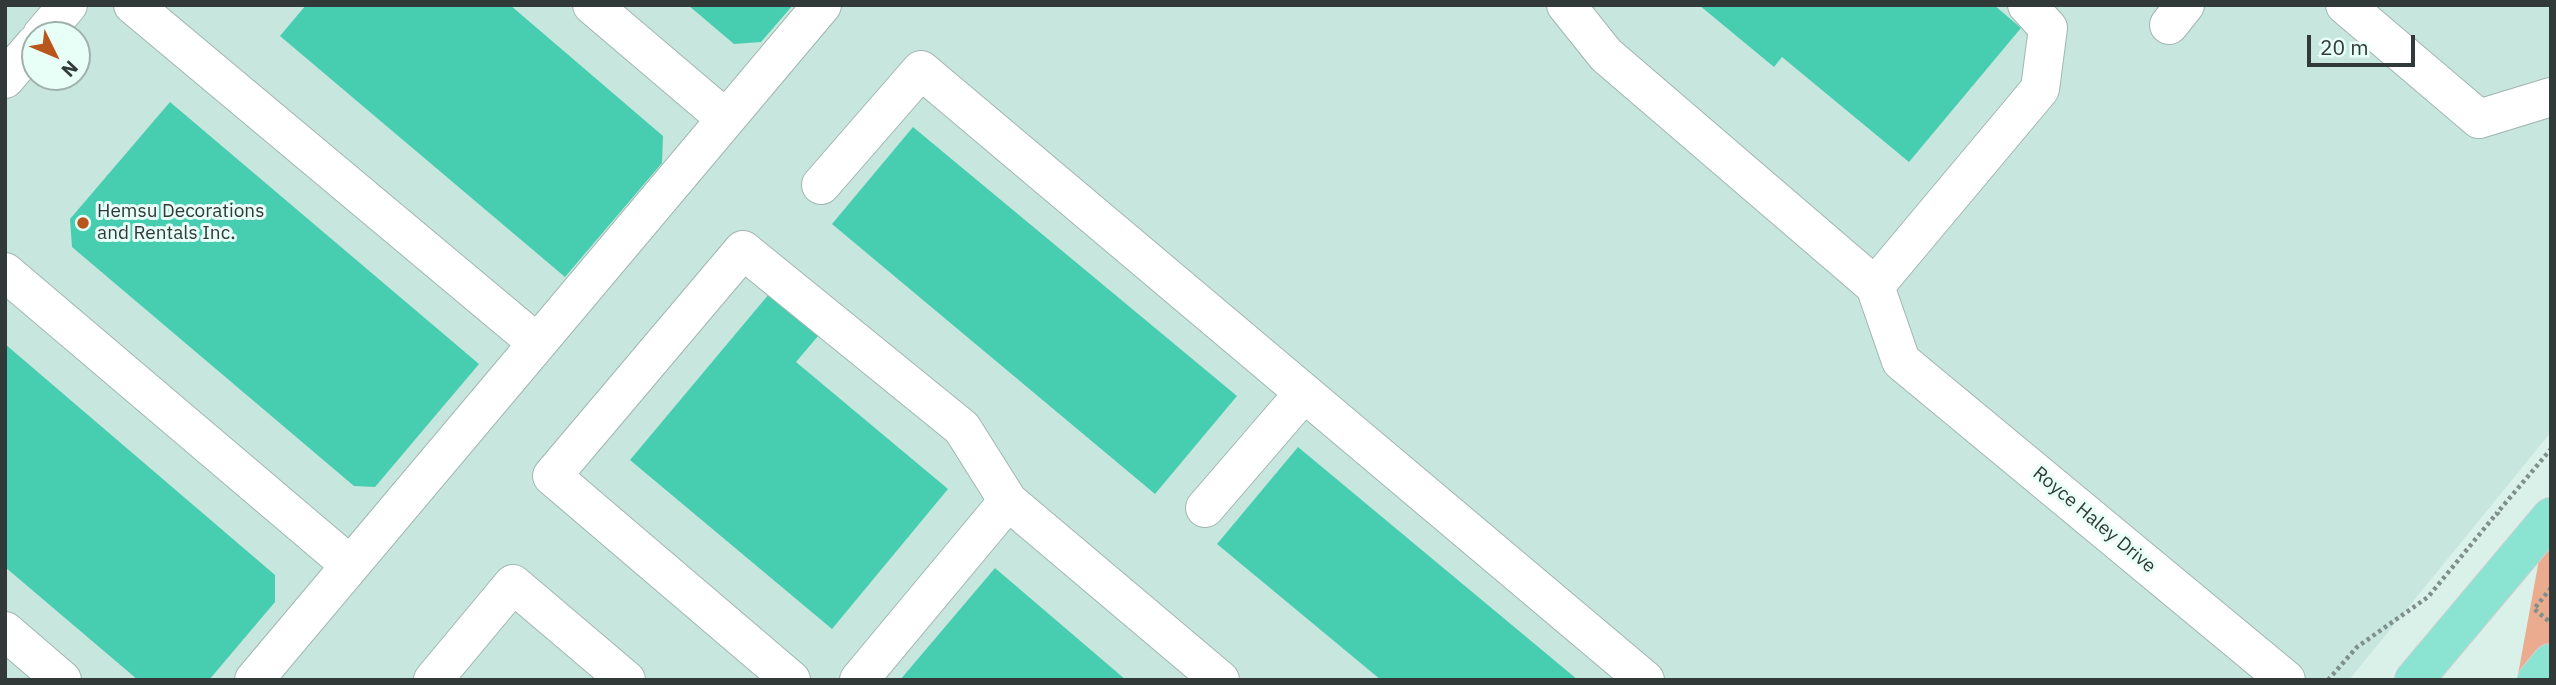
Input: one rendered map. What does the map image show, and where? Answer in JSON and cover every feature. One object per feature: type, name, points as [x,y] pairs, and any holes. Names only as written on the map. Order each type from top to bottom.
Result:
[{"type":"main road","points":[[2414,680],[2551,517]]},
{"type":"main road","points":[[2537,680],[2551,663]]},
{"type":"street","points":[[54,21],[68,5]]},
{"type":"street","points":[[133,5],[537,343]]},
{"type":"street","points":[[592,5],[726,119]]},
{"type":"street","points":[[254,680],[822,5]]},
{"type":"street","points":[[1566,5],[1606,55],[1875,286],[2040,89],[2048,28],[2027,5]]},
{"type":"street","points":[[2345,5],[2479,119],[2551,97]]},
{"type":"street","points":[[5,79],[21,60]]},
{"type":"street","points":[[821,186],[921,70],[1645,680]]},
{"type":"street","points":[[790,680],[552,476],[743,250],[962,428],[1008,501],[1220,680]]},
{"type":"street","points":[[5,272],[350,565]]},
{"type":"street","name":"Royce Haley Drive","points":[[1875,286],[1901,361],[2286,680]]},
{"type":"street","points":[[1205,508],[1304,393]]},
{"type":"street","points":[[859,680],[1008,501]]},
{"type":"street","points":[[433,680],[513,584],[626,680]]},
{"type":"street","points":[[5,631],[62,680]]},
{"type":"path","points":[[2328,680],[2357,647],[2428,597],[2551,449]]},
{"type":"path","points":[[2497,513],[2503,519]]},
{"type":"path","points":[[2551,588],[2534,609],[2551,623]]},
{"type":"shaded area","points":[[5,5],[2551,5],[2551,432],[2349,680],[5,680]]},
{"type":"shaded area","points":[[2551,494],[2551,680],[2517,680]]},
{"type":"building","points":[[306,5],[510,5],[663,136],[662,163],[565,277],[280,36]]},
{"type":"building","points":[[688,5],[793,5],[761,42],[734,44]]},
{"type":"building","points":[[1699,5],[1994,5],[2021,28],[1909,162],[1782,57],[1774,67]]},
{"type":"building","points":[[170,102],[479,364],[375,487],[354,486],[72,247],[70,219]]},
{"type":"building","points":[[913,127],[1237,396],[1155,494],[832,224]]},
{"type":"building","points":[[769,294],[818,336],[796,362],[948,489],[832,629],[630,460]]},
{"type":"building","points":[[5,344],[275,575],[275,602],[209,680],[138,680],[5,567]]},
{"type":"building","points":[[1298,447],[1578,680],[1381,680],[1217,544]]},
{"type":"building","points":[[995,568],[1126,680],[900,680]]},
{"type":"place","name":"Hemsu Decorations and Rentals Inc.","points":[[83,223]]}]
